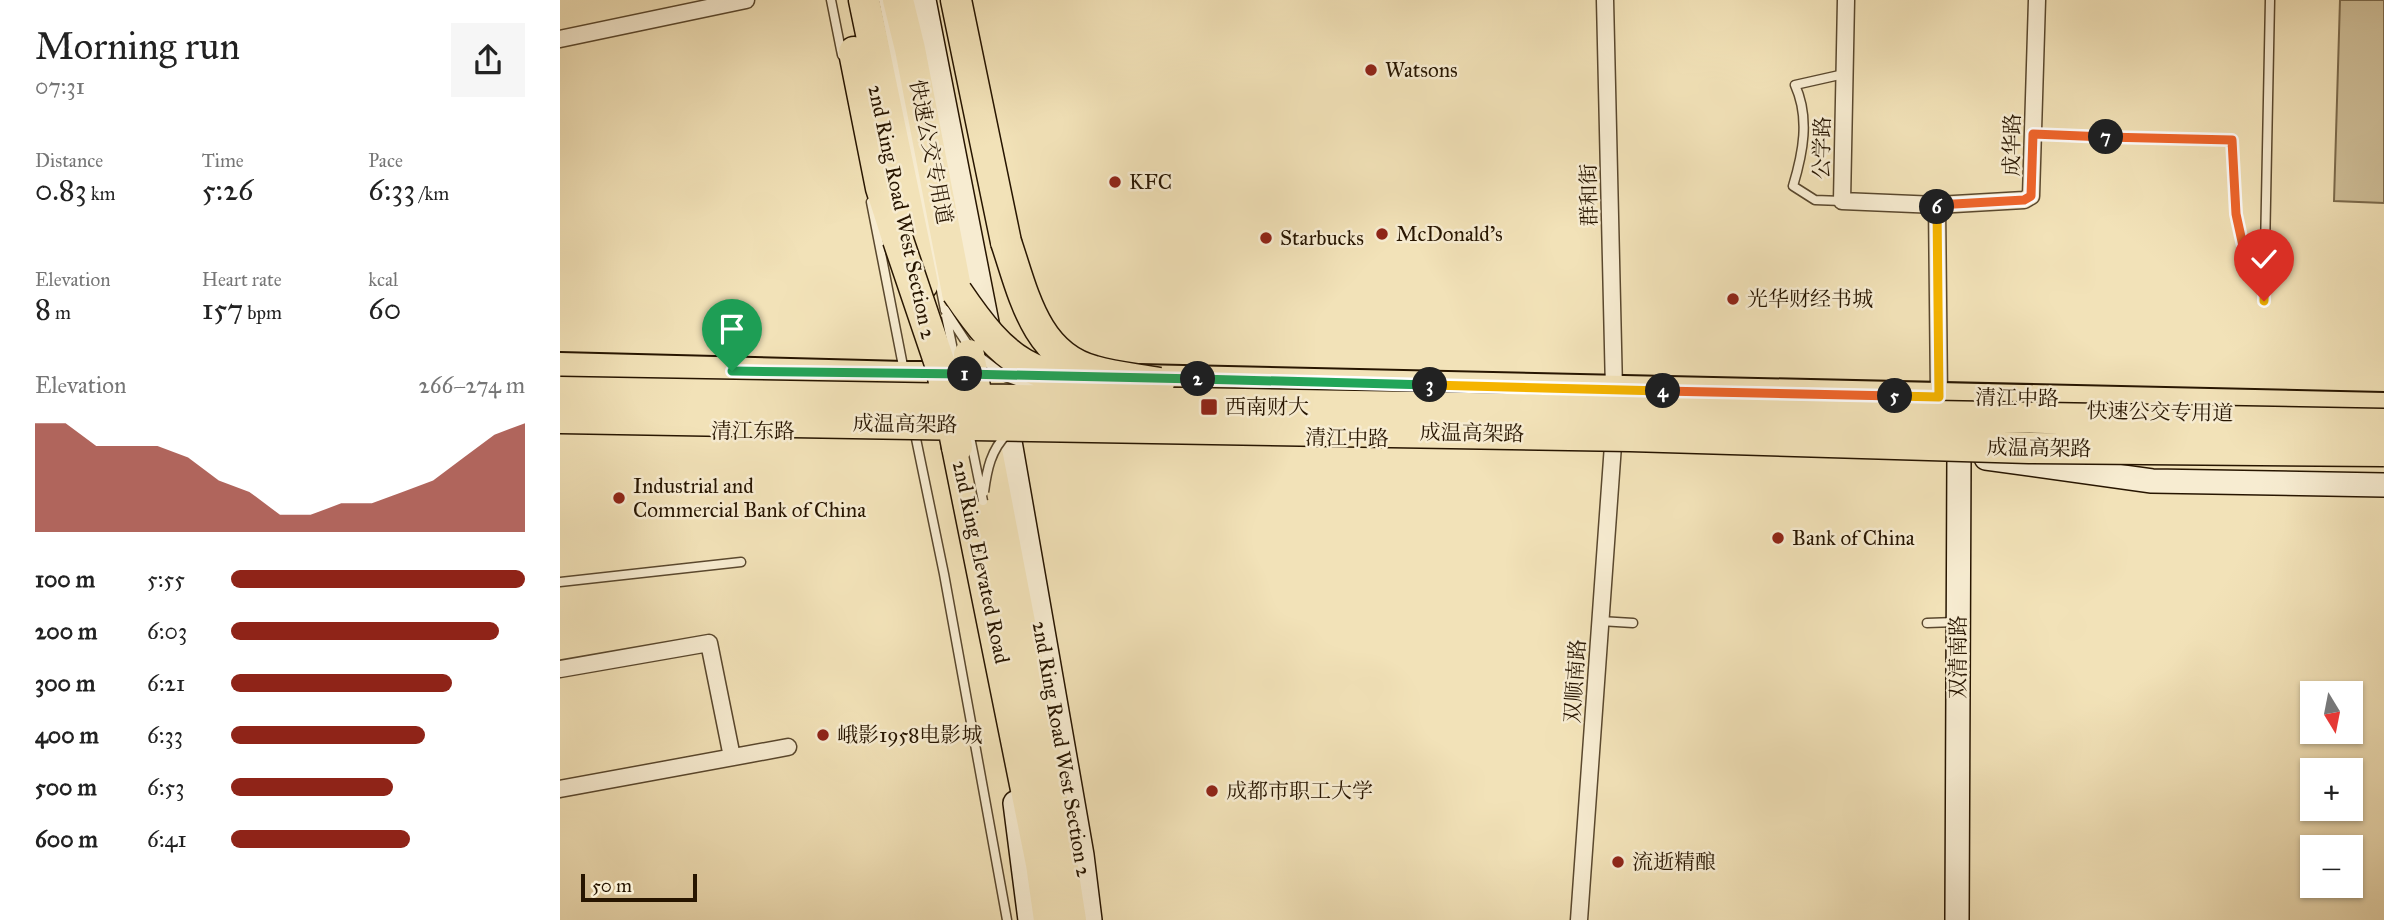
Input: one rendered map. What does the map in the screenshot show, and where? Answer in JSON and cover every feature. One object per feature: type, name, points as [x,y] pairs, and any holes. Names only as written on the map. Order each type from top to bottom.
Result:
[{"type":"highway","points":[[844,0],[881,188],[945,373]]},
{"type":"highway","name":"2nd Ring Elevated Road","points":[[864,0],[945,373],[1049,920]]},
{"type":"highway","name":"2nd Ring Elevated Road","points":[[898,0],[913,62],[951,301],[1045,753],[1071,920]]},
{"type":"highway","points":[[956,0],[1006,242],[1031,318],[1047,340],[1074,363],[1093,371],[1159,383]]},
{"type":"highway","points":[[951,301],[978,323],[1000,348],[1034,370],[1065,380],[1094,383],[1573,393],[1663,412]]},
{"type":"highway","name":"成温高架路","points":[[560,392],[2384,424]]},
{"type":"highway","name":"成温高架路","points":[[560,418],[1630,436],[2029,448],[2384,451]]},
{"type":"highway","points":[[2029,448],[2264,469],[2384,471]]},
{"type":"main road","name":"2nd Ring Road West Section 2","points":[[858,0],[956,425],[1013,782],[1030,920]]},
{"type":"main road","name":"2nd Ring Road West Section 2","points":[[924,0],[997,374],[1018,423],[1090,920]]},
{"type":"main road","points":[[560,366],[905,375],[945,373]]},
{"type":"main road","name":"清江中路","points":[[945,373],[2384,406]]},
{"type":"main road","name":"双清南路","points":[[1939,397],[1959,455],[1957,920]]},
{"type":"main road","name":"清江中路","points":[[956,425],[1018,423],[1959,455],[2384,461]]},
{"type":"main road","name":"清江东路","points":[[560,429],[914,432],[956,425]]},
{"type":"main road","name":"清江中路","points":[[1959,455],[2152,481],[2384,485]]},
{"type":"street","points":[[560,39],[746,0]]},
{"type":"street","name":"群和街","points":[[1605,0],[1614,390]]},
{"type":"street","name":"公学路","points":[[1846,0],[1842,201],[1937,205]]},
{"type":"street","name":"成华路","points":[[1937,205],[2024,200],[2031,196],[2037,0]]},
{"type":"street","points":[[1937,205],[1939,397]]},
{"type":"street","name":"双顺南路","points":[[1579,920],[1613,445]]},
{"type":"street","points":[[560,669],[709,643],[732,757]]},
{"type":"street","points":[[560,789],[788,747]]},
{"type":"lane","points":[[831,0],[844,67]]},
{"type":"lane","name":"快速公交专用道","points":[[883,0],[951,301],[971,350],[1006,377],[1029,387],[1095,399],[2029,428],[2384,433]]},
{"type":"lane","points":[[2264,301],[2270,0]]},
{"type":"lane","points":[[1842,201],[1815,200],[1793,186],[1804,141],[1801,106],[1795,85],[1844,74]]},
{"type":"lane","points":[[2033,134],[2232,140],[2236,214],[2243,248],[2265,249]]},
{"type":"lane","points":[[868,187],[944,574],[1007,920]]},
{"type":"lane","name":"快速公交专用道","points":[[945,373],[951,301]]},
{"type":"lane","points":[[961,392],[964,405]]},
{"type":"lane","name":"快速公交专用道","points":[[1040,411],[1051,406],[1095,399]]},
{"type":"lane","points":[[983,501],[987,468],[996,448],[1018,423]]},
{"type":"lane","points":[[956,425],[983,501],[985,514]]},
{"type":"lane","points":[[560,582],[741,562]]},
{"type":"lane","points":[[1600,621],[1633,622]]},
{"type":"lane","points":[[1927,623],[1958,622]]},
{"type":"lane","points":[[1046,840],[1053,877]]},
{"type":"shaded area","points":[[2340,0],[2384,0],[2384,203],[2334,201]]},
{"type":"place","name":"Watsons","points":[[1371,70]]},
{"type":"place","name":"KFC","points":[[1115,182]]},
{"type":"place","name":"McDonald's","points":[[1382,234]]},
{"type":"place","name":"Starbucks","points":[[1266,238]]},
{"type":"place","name":"光华财经书城","points":[[1733,299]]},
{"type":"place","name":"西南财大","points":[[1209,407]]},
{"type":"place","name":"Industrial and Commercial Bank of China","points":[[619,498]]},
{"type":"place","name":"Bank of China","points":[[1778,538]]},
{"type":"place","name":"峨影1958电影城","points":[[823,735]]},
{"type":"place","name":"成都市职工大学","points":[[1212,791]]},
{"type":"place","name":"流逝精酿","points":[[1618,862]]},
{"type":"route","points":[[732,371],[997,374],[1939,397],[1937,205],[2024,200],[2031,196],[2033,134],[2232,140],[2236,214],[2243,248],[2265,249],[2264,301]]}]
